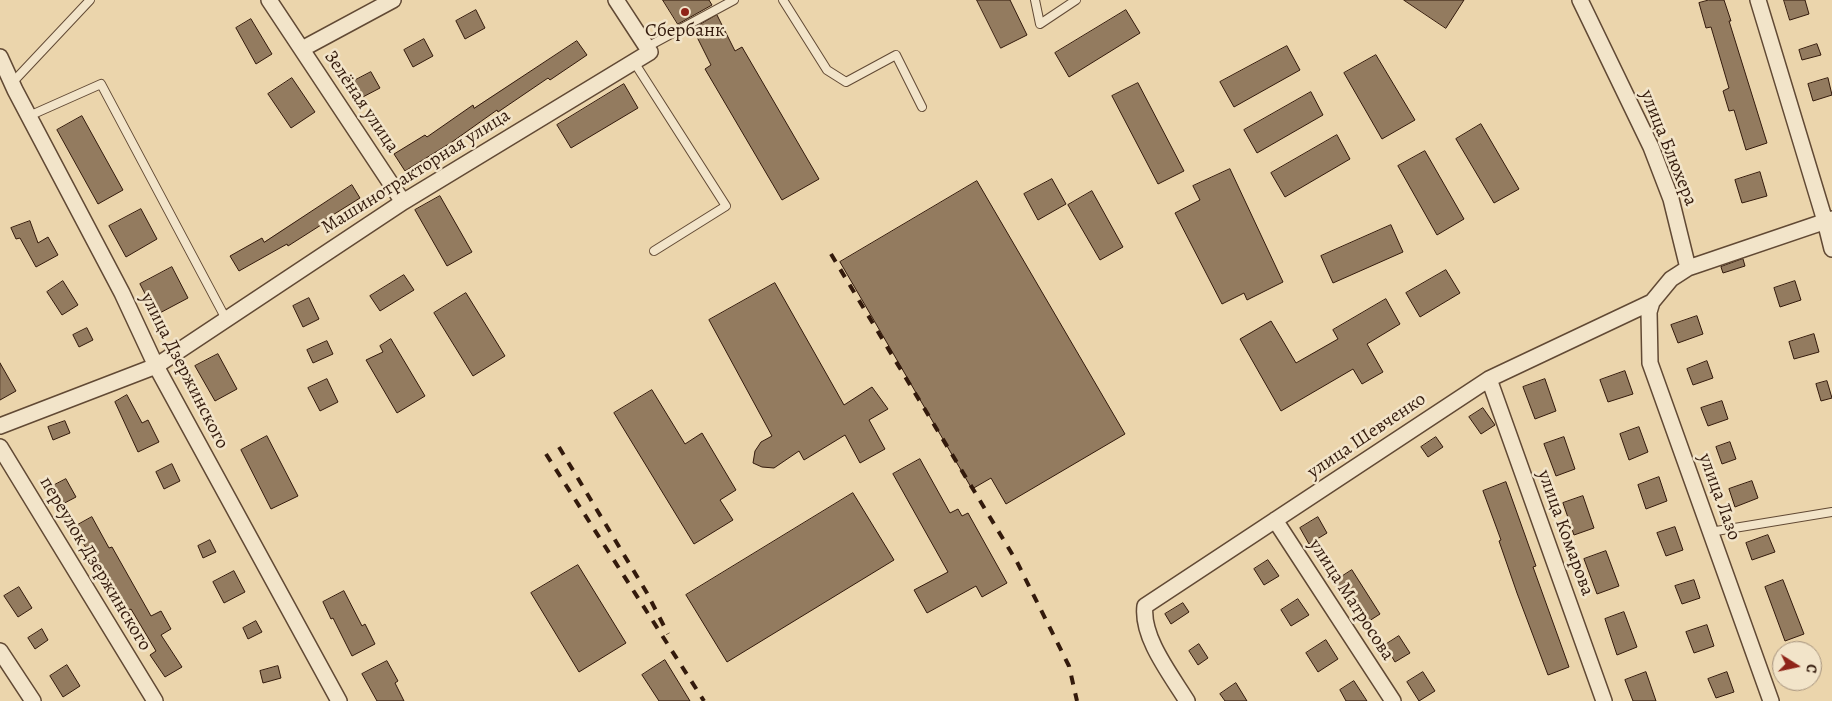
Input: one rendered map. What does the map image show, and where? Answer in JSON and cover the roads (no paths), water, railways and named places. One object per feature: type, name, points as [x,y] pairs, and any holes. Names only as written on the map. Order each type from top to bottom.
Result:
[{"type":"street","name":"Зелёная улица","points":[[269,0],[403,202]]},
{"type":"street","name":"Зелёная улица","points":[[302,49],[393,0]]},
{"type":"street","points":[[616,0],[647,47]]},
{"type":"street","name":"улица Блюхера","points":[[1580,0],[1654,156],[1671,199],[1688,268]]},
{"type":"street","points":[[1758,0],[1829,220],[1832,249]]},
{"type":"street","name":"Машинотракторная улица","points":[[0,426],[156,366],[403,202],[650,52],[647,47]]},
{"type":"street","name":"улица Дзержинского","points":[[0,57],[9,85],[29,116],[122,293],[156,366],[339,701]]},
{"type":"street","points":[[1652,302],[1671,279],[1688,268],[1829,220]]},
{"type":"street","name":"улица Шевченко","points":[[1187,701],[1150,640],[1144,616],[1145,606],[1489,379],[1652,302]]},
{"type":"street","name":"улица Лазо","points":[[1652,302],[1650,312],[1650,363],[1771,701]]},
{"type":"street","name":"улица Комарова","points":[[1489,379],[1604,701]]},
{"type":"street","name":"переулок Дзержинского","points":[[0,447],[155,701]]},
{"type":"street","name":"улица Матросова","points":[[1275,520],[1393,701]]},
{"type":"street","points":[[0,650],[33,701]]},
{"type":"lane","points":[[9,85],[90,0]]},
{"type":"lane","points":[[647,47],[734,0]]},
{"type":"lane","points":[[783,0],[827,70],[846,82],[896,55],[922,107]]},
{"type":"lane","points":[[1035,0],[1040,24],[1076,0]]},
{"type":"lane","points":[[634,62],[726,206],[654,251]]},
{"type":"lane","points":[[29,116],[101,84],[226,319]]},
{"type":"lane","points":[[1710,532],[1832,512]]},
{"type":"railway","points":[[831,254],[1017,562],[1069,666],[1077,701]]},
{"type":"railway","points":[[559,447],[647,593],[668,634]]},
{"type":"railway","points":[[546,454],[704,701]]},
{"type":"place","name":"Сбербанк","points":[[685,12]]}]
